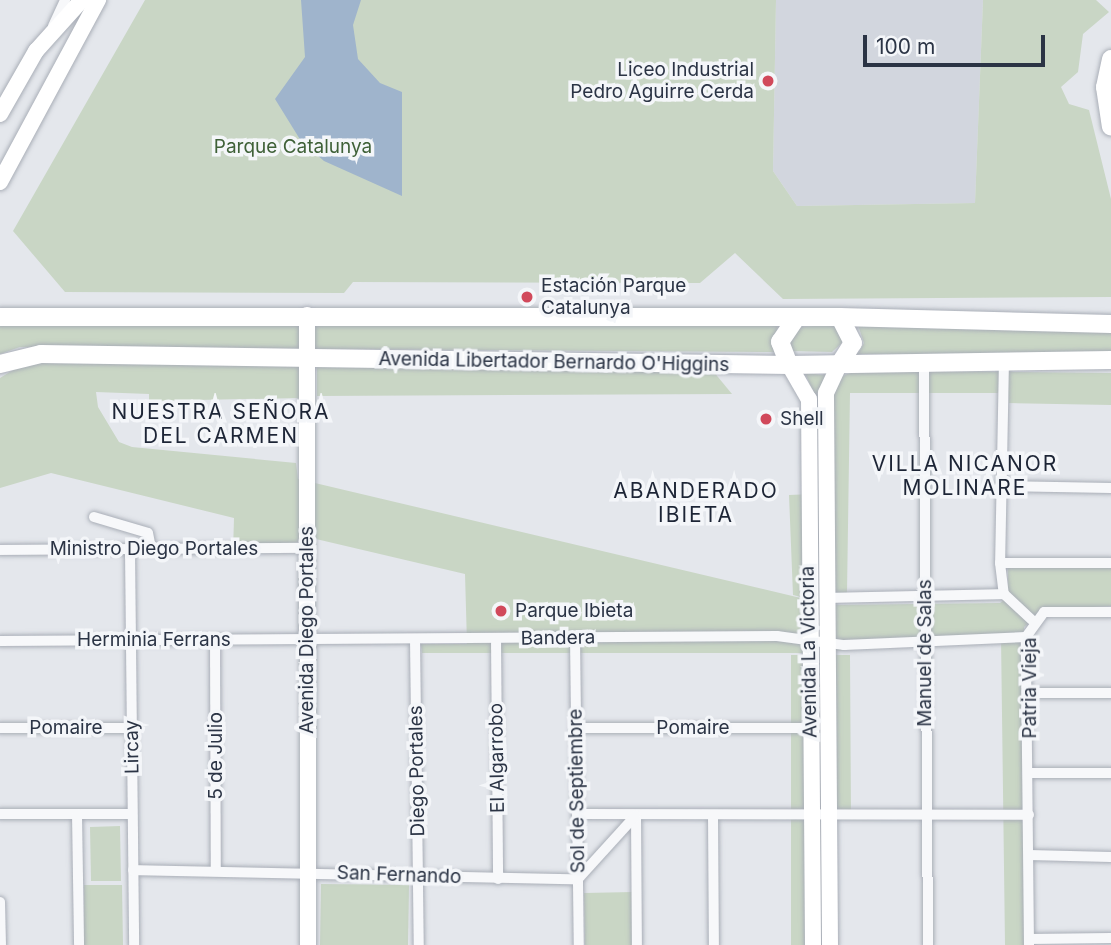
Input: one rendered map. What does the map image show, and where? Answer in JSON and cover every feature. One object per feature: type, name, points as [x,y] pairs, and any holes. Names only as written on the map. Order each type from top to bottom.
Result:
[{"type":"main road","points":[[0,114],[48,36],[82,0]]},
{"type":"main road","points":[[1,177],[98,0]]},
{"type":"main road","points":[[1111,59],[1105,87],[1111,127]]},
{"type":"main road","name":"Avenida Diego Portales","points":[[307,315],[308,945]]},
{"type":"main road","points":[[0,317],[839,317],[1111,324]]},
{"type":"main road","points":[[839,317],[853,343],[839,365]]},
{"type":"main road","points":[[789,365],[780,342],[796,318]]},
{"type":"main road","name":"Avenida Libertador Bernardo O'Higgins","points":[[0,364],[41,354],[789,365],[1111,360]]},
{"type":"main road","name":"Avenida La Victoria","points":[[789,365],[809,399],[813,945]]},
{"type":"main road","name":"Avenida La Victoria","points":[[830,945],[830,598],[826,393],[839,365]]},
{"type":"street","points":[[48,36],[65,0]]},
{"type":"street","points":[[830,598],[1004,594],[1000,563],[1000,486],[1004,360]]},
{"type":"street","name":"Manuel de Salas","points":[[924,361],[928,945]]},
{"type":"street","points":[[1000,486],[1111,488]]},
{"type":"street","points":[[94,517],[148,533],[151,549]]},
{"type":"street","name":"Ministro Diego Portales","points":[[0,550],[307,548]]},
{"type":"street","name":"Lircay","points":[[130,549],[134,945]]},
{"type":"street","points":[[1000,563],[1111,563]]},
{"type":"street","name":"Patria Vieja","points":[[1004,594],[1032,620],[1026,637],[1030,772],[1029,942]]},
{"type":"street","points":[[1032,620],[1044,612],[1111,612]]},
{"type":"street","name":"Bandera","points":[[307,640],[575,638],[809,640],[830,645],[924,645],[1026,637]]},
{"type":"street","name":"El Algarrobo","points":[[496,638],[498,879]]},
{"type":"street","name":"Sol de Septiembre","points":[[575,638],[579,945]]},
{"type":"street","name":"Diego Portales","points":[[415,639],[419,945]]},
{"type":"street","name":"Herminia Ferrans","points":[[0,640],[307,640]]},
{"type":"street","name":"5 de Julio","points":[[215,640],[216,871]]},
{"type":"street","points":[[1029,693],[1111,693]]},
{"type":"street","name":"Pomaire","points":[[576,728],[810,727]]},
{"type":"street","name":"Pomaire","points":[[0,728],[131,728]]},
{"type":"street","points":[[1030,772],[1111,774]]},
{"type":"street","points":[[0,814],[132,814]]},
{"type":"street","points":[[78,814],[79,945]]},
{"type":"street","points":[[577,814],[1029,815]]},
{"type":"street","points":[[578,879],[636,815]]},
{"type":"street","points":[[636,815],[637,945]]},
{"type":"street","points":[[712,815],[714,945]]},
{"type":"street","points":[[1029,855],[1111,857]]},
{"type":"street","name":"San Fernando","points":[[133,870],[308,871],[419,878],[578,879]]},
{"type":"street","points":[[0,902],[1,945]]},
{"type":"street","points":[[1029,942],[1111,938]]},
{"type":"shaded area","points":[[776,0],[983,0],[975,203],[797,206],[773,171]]},
{"type":"green space","name":"Parque Catalunya","points":[[145,0],[776,0],[773,171],[797,206],[975,203],[983,0],[1096,0],[1109,12],[1083,34],[1078,72],[1061,87],[1069,104],[1089,110],[1111,199],[1111,297],[783,299],[735,253],[700,283],[353,282],[344,293],[65,292],[13,231]]},
{"type":"green space","points":[[0,322],[777,324],[778,352],[20,347],[0,354]]},
{"type":"green space","points":[[836,325],[845,340],[832,352],[791,351],[785,336],[793,327]]},
{"type":"green space","points":[[858,325],[1111,329],[1111,355],[858,354],[864,343]]},
{"type":"green space","name":"Parque Ibieta","points":[[26,362],[300,363],[300,398],[149,401],[149,394],[96,392],[98,407],[119,442],[132,447],[296,463],[298,479],[805,599],[805,653],[422,653],[421,644],[467,644],[465,574],[299,535],[299,549],[233,551],[234,518],[51,473],[0,488],[0,378]]},
{"type":"green space","points":[[317,364],[713,371],[732,394],[317,396]]},
{"type":"green space","points":[[856,370],[1111,373],[1111,405],[1009,403],[1008,393],[850,393],[847,593],[827,594],[827,653],[812,654],[813,600],[793,595],[789,495],[813,494],[814,393],[805,373],[841,377]]},
{"type":"green space","points":[[1008,568],[1111,568],[1111,606],[1042,610],[1024,627],[1029,945],[1005,945],[1001,637],[834,651],[833,605],[1000,603],[1008,597]]},
{"type":"green space","points":[[791,655],[850,655],[851,815],[830,815],[830,945],[791,945]]},
{"type":"green space","points":[[120,826],[121,881],[91,881],[90,827]]},
{"type":"green space","points":[[321,884],[409,885],[408,945],[320,945]]},
{"type":"green space","points":[[84,885],[122,885],[123,945],[84,945]]},
{"type":"green space","points":[[633,892],[634,945],[585,945],[584,893]]},
{"type":"water","points":[[301,0],[361,0],[353,25],[358,59],[380,83],[402,92],[402,196],[324,161],[301,141],[275,99],[305,57]]},
{"type":"place","name":"Liceo Industrial Pedro Aguirre Cerda","points":[[768,81]]},
{"type":"place","name":"Estación Parque Catalunya","points":[[527,297]]},
{"type":"place","name":"Shell","points":[[766,419]]},
{"type":"place","name":"Parque Ibieta","points":[[501,611]]},
{"type":"district","name":"NUESTRA SEÑORA DEL CARMEN","points":[[221,424]]},
{"type":"district","name":"VILLA NICANOR MOLINARE","points":[[965,476]]},
{"type":"district","name":"ABANDERADO IBIETA","points":[[696,503]]}]
